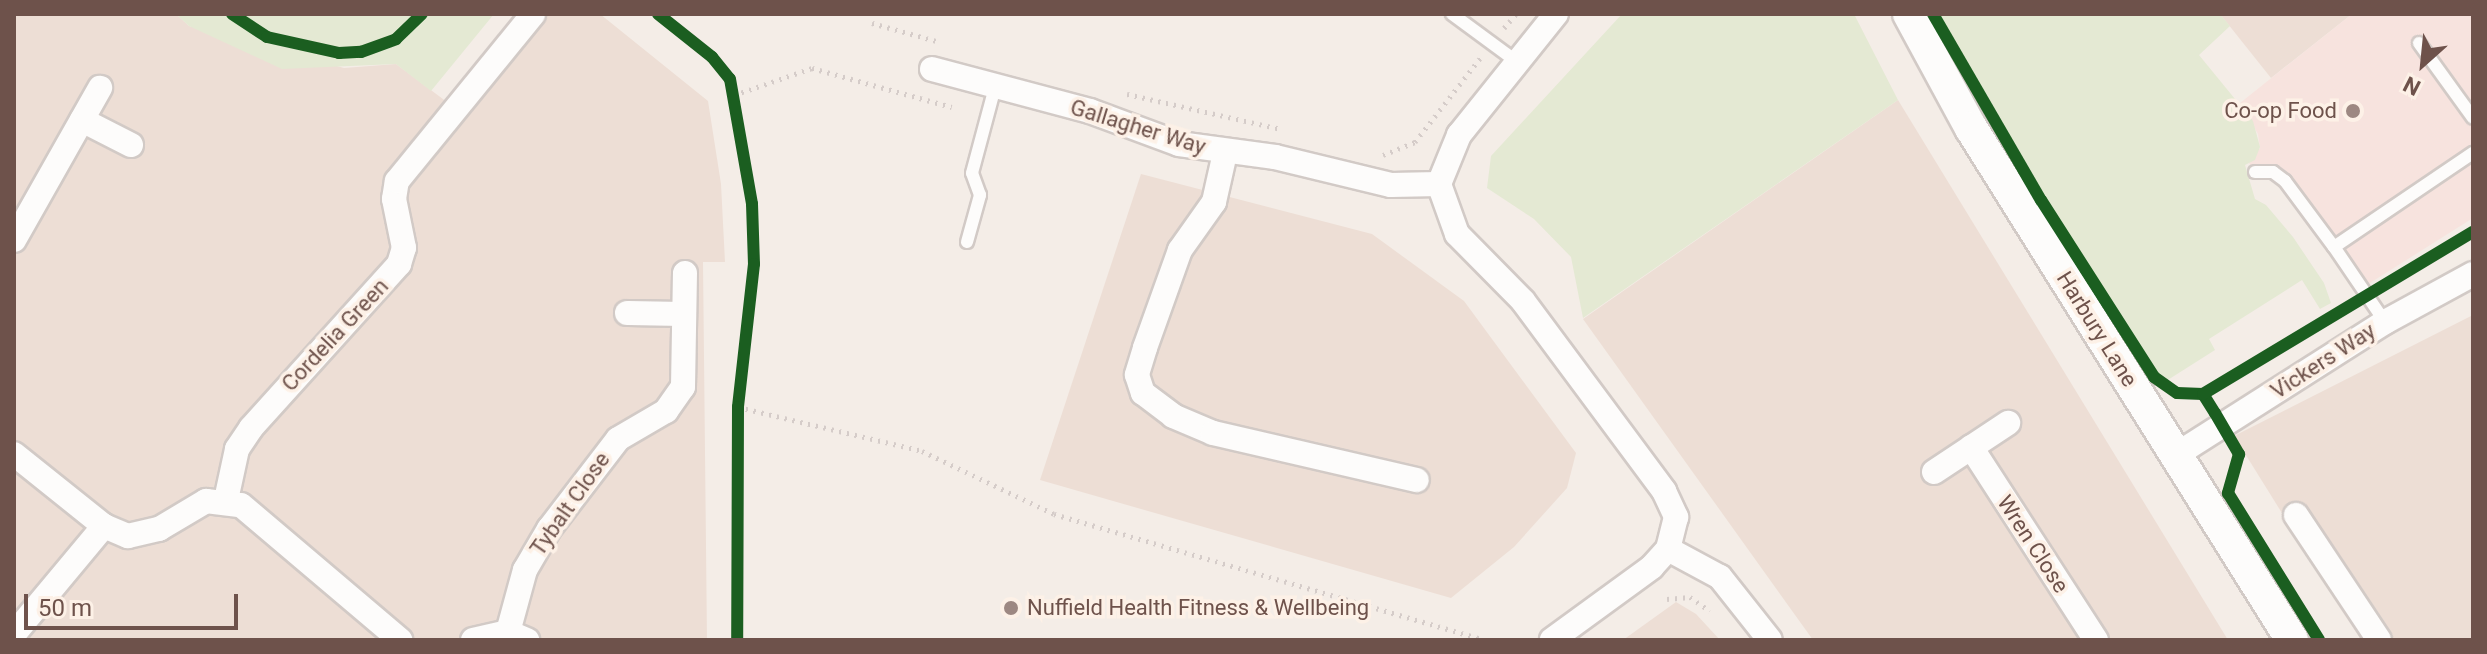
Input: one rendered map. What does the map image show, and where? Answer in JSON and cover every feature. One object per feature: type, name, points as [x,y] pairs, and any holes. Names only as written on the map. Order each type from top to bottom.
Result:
[{"type":"street","points":[[1552,640],[1652,567],[1668,549],[1676,517],[1664,491],[1523,301],[1457,234],[1439,184],[1452,146],[1556,14]]},
{"type":"street","name":"Harbury Lane","points":[[1909,14],[1971,128],[2292,640]]},
{"type":"street","name":"Cordelia Green","points":[[226,500],[237,449],[251,428],[399,264],[404,248],[394,199],[397,181],[531,15]]},
{"type":"street","name":"Gallagher Way","points":[[932,69],[1225,153],[1275,157],[1391,185],[1439,184]]},
{"type":"street","points":[[14,240],[100,88]]},
{"type":"street","points":[[82,120],[131,145]]},
{"type":"street","points":[[1225,153],[1214,202],[1180,250],[1145,348],[1137,375],[1143,393],[1173,416],[1213,433],[1417,480]]},
{"type":"street","name":"Tybalt Close","points":[[518,636],[525,570],[549,529],[618,439],[666,411],[683,387],[685,273]]},
{"type":"street","name":"Vickers Way","points":[[2176,455],[2385,322],[2473,274]]},
{"type":"street","points":[[627,313],[684,314]]},
{"type":"street","points":[[1934,472],[2008,423]]},
{"type":"street","name":"Wren Close","points":[[1971,447],[2096,640]]},
{"type":"street","points":[[14,454],[104,526],[128,536],[146,535],[206,501],[226,500],[263,522],[400,640]]},
{"type":"street","points":[[2296,515],[2379,640]]},
{"type":"street","points":[[14,634],[104,526]]},
{"type":"street","points":[[1668,549],[1720,577],[1770,640]]},
{"type":"street","points":[[473,640],[518,636]]},
{"type":"lane","points":[[1452,14],[1516,61]]},
{"type":"lane","points":[[2419,43],[2473,118]]},
{"type":"lane","points":[[967,242],[980,195],[972,173],[995,87]]},
{"type":"lane","points":[[2334,247],[2473,153]]},
{"type":"lane","points":[[2255,172],[2273,172],[2285,181],[2385,322]]},
{"type":"path","points":[[1378,156],[1415,142],[1516,14]]},
{"type":"path","points":[[872,23],[954,46]]},
{"type":"path","points":[[734,95],[812,68],[952,107]]},
{"type":"path","points":[[730,79],[736,110]]},
{"type":"path","points":[[1111,91],[1292,131]]},
{"type":"path","points":[[738,422],[738,402],[922,451],[1054,514],[1484,640]]},
{"type":"path","points":[[1654,608],[1667,599],[1690,597],[1713,614]]},
{"type":"shaded area","points":[[14,14],[176,14],[189,26],[344,68],[396,64],[463,114],[544,14],[600,14],[708,101],[721,184],[725,262],[703,262],[707,640],[14,640]]},
{"type":"shaded area","points":[[2220,14],[2352,14],[2271,78]]},
{"type":"shaded area","points":[[2352,14],[2473,14],[2473,218],[2362,288],[2285,181],[2255,172],[2249,163],[2260,148],[2258,134],[2240,103]]},
{"type":"shaded area","points":[[1898,100],[2228,640],[1813,640],[1583,319]]},
{"type":"shaded area","points":[[1141,174],[1372,234],[1464,301],[1576,453],[1567,488],[1514,547],[1451,598],[1040,480]]},
{"type":"shaded area","points":[[2473,315],[2473,640],[2361,640],[2234,436]]},
{"type":"shaded area","points":[[1676,602],[1696,614],[1720,640],[1623,640]]},
{"type":"green space","points":[[176,14],[494,14],[431,91],[396,64],[282,69],[189,26]]},
{"type":"green space","points":[[1622,14],[1854,14],[1898,100],[1583,318],[1571,257],[1534,219],[1487,188],[1491,156]]},
{"type":"green space","points":[[1933,14],[2220,14],[2230,26],[2199,55],[2253,121],[2260,147],[2255,160],[2245,165],[2255,199],[2266,205],[2293,237],[2324,283],[2331,303],[2320,309],[2302,280],[2209,339],[2215,350],[2163,383],[2154,377],[1958,64]]},
{"type":"cycle path","points":[[232,14],[267,37],[339,53],[361,52],[396,39],[422,14]]},
{"type":"cycle path","points":[[658,14],[712,57],[730,79],[752,204],[754,264],[738,407],[737,640]]},
{"type":"cycle path","points":[[1933,14],[2041,200],[2154,377],[2177,393],[2203,394],[2215,413],[2239,454],[2228,493],[2319,640]]},
{"type":"cycle path","points":[[2203,394],[2473,232]]},
{"type":"place","name":"Co-op Food","points":[[2353,111]]},
{"type":"place","name":"Nuffield Health Fitness & Wellbeing","points":[[1011,608]]}]
